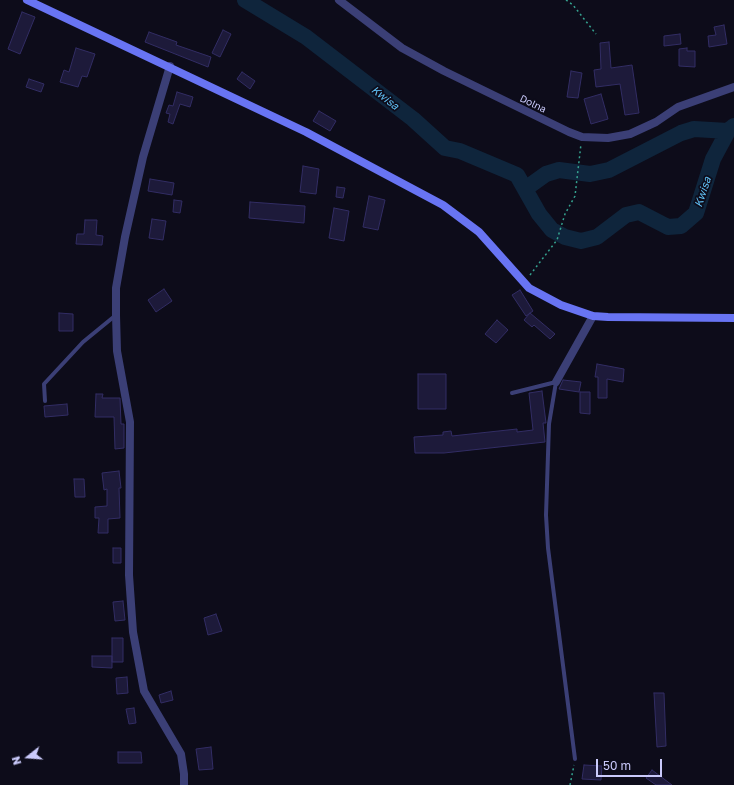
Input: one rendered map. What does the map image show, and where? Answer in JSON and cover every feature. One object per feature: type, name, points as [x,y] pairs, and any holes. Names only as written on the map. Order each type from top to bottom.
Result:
[{"type":"main road","points":[[26,0],[170,66],[306,132],[443,205],[479,232],[529,288],[561,305],[593,316],[734,318]]},
{"type":"street","name":"Dolna","points":[[339,0],[408,51],[444,71],[569,132],[582,136],[608,138],[630,134],[656,122],[678,107],[734,87]]},
{"type":"street","points":[[170,66],[143,157],[127,230],[116,288],[116,315],[117,351],[130,422],[129,575],[133,632],[144,691],[180,754],[184,774],[184,785]]},
{"type":"street","points":[[556,382],[593,316]]},
{"type":"lane","points":[[45,400],[44,384],[82,342],[116,315]]},
{"type":"lane","points":[[512,393],[556,382],[549,424],[546,515],[549,556],[575,760]]},
{"type":"path","points":[[566,0],[573,5],[596,34]]},
{"type":"path","points":[[524,283],[557,240],[565,214],[575,196],[582,136]]},
{"type":"path","points":[[570,785],[575,760]]},
{"type":"building","points":[[22,12],[35,17],[20,54],[8,49]]},
{"type":"building","points":[[724,25],[727,44],[709,47],[708,36],[716,35],[714,27]]},
{"type":"building","points":[[223,30],[231,34],[220,57],[212,53]]},
{"type":"building","points":[[149,32],[177,42],[176,45],[211,57],[208,67],[145,42]]},
{"type":"building","points":[[680,34],[681,44],[664,46],[664,36]]},
{"type":"building","points":[[609,42],[611,68],[632,65],[639,113],[625,115],[620,84],[596,87],[594,70],[601,69],[600,43]]},
{"type":"building","points":[[76,48],[95,54],[87,77],[82,76],[78,87],[60,82],[64,70],[69,72]]},
{"type":"building","points":[[687,48],[687,51],[695,51],[695,67],[679,66],[679,49]]},
{"type":"building","points":[[571,71],[582,73],[578,98],[567,97]]},
{"type":"building","points":[[242,72],[255,81],[250,89],[237,79]]},
{"type":"building","points":[[29,79],[44,84],[41,92],[26,87]]},
{"type":"building","points":[[177,92],[193,97],[190,107],[180,104],[173,124],[168,122],[170,114],[166,113],[169,105],[173,106]]},
{"type":"building","points":[[601,94],[608,119],[591,124],[584,99]]},
{"type":"building","points":[[319,111],[336,121],[330,131],[313,121]]},
{"type":"building","points":[[303,166],[319,169],[316,194],[300,192]]},
{"type":"building","points":[[150,179],[174,183],[172,195],[148,191]]},
{"type":"building","points":[[337,187],[345,188],[343,198],[336,197]]},
{"type":"building","points":[[369,196],[385,200],[378,230],[363,227]]},
{"type":"building","points":[[174,200],[182,201],[180,213],[173,212]]},
{"type":"building","points":[[250,202],[305,206],[304,223],[249,218]]},
{"type":"building","points":[[334,208],[349,211],[344,241],[329,238]]},
{"type":"building","points":[[152,219],[166,221],[163,240],[149,238]]},
{"type":"building","points":[[85,220],[97,220],[96,235],[103,236],[102,245],[76,244],[77,234],[84,234]]},
{"type":"building","points":[[164,289],[172,301],[156,312],[148,300]]},
{"type":"building","points":[[520,290],[533,311],[526,316],[512,295]]},
{"type":"building","points":[[59,313],[73,314],[73,331],[59,331]]},
{"type":"building","points":[[530,313],[555,334],[550,339],[534,325],[532,327],[524,320]]},
{"type":"building","points":[[497,320],[508,330],[496,343],[485,334]]},
{"type":"building","points":[[597,364],[624,369],[623,382],[607,379],[607,398],[598,398],[598,377],[595,377]]},
{"type":"building","points":[[418,374],[446,374],[446,409],[418,409]]},
{"type":"building","points":[[563,380],[581,382],[579,392],[559,389]]},
{"type":"building","points":[[542,391],[546,423],[543,423],[545,442],[444,453],[415,453],[414,437],[443,435],[443,432],[451,431],[452,436],[517,429],[517,432],[533,430],[529,393]]},
{"type":"building","points":[[580,392],[590,392],[590,414],[580,413]]},
{"type":"building","points":[[96,394],[103,394],[102,398],[120,398],[121,424],[124,424],[124,448],[115,449],[114,417],[95,417]]},
{"type":"building","points":[[67,404],[68,415],[45,417],[44,406]]},
{"type":"building","points":[[119,471],[121,488],[119,488],[120,518],[108,519],[108,533],[98,533],[99,518],[95,518],[95,507],[107,506],[107,489],[104,490],[102,473]]},
{"type":"building","points":[[74,479],[84,479],[85,497],[75,497]]},
{"type":"building","points":[[113,548],[121,548],[121,563],[113,563]]},
{"type":"building","points":[[123,601],[125,620],[115,621],[113,602]]},
{"type":"building","points":[[216,614],[222,631],[208,635],[204,618]]},
{"type":"building","points":[[112,638],[123,638],[123,662],[112,662]]},
{"type":"building","points":[[92,656],[112,656],[112,668],[92,667]]},
{"type":"building","points":[[127,677],[128,693],[117,694],[116,678]]},
{"type":"building","points":[[171,691],[173,700],[161,703],[159,695]]},
{"type":"building","points":[[654,693],[664,693],[666,746],[657,747]]},
{"type":"building","points":[[134,708],[136,723],[129,724],[126,709]]},
{"type":"building","points":[[211,747],[213,769],[199,770],[196,749]]},
{"type":"building","points":[[118,752],[141,752],[142,763],[118,763]]},
{"type":"building","points":[[584,765],[602,766],[601,780],[582,779]]},
{"type":"building","points":[[652,770],[672,785],[656,785],[646,778]]},
{"type":"waterway","name":"Kwisa","points":[[245,0],[306,37],[413,119],[445,148],[460,151],[517,175],[539,214],[552,230],[565,237],[581,241],[597,237],[626,215],[639,212],[668,227],[681,226],[696,213],[713,159],[728,131],[734,126]]},
{"type":"waterway","name":"Kwisa","points":[[525,189],[546,174],[559,170],[590,174],[609,170],[681,133],[694,129],[728,131]]}]
